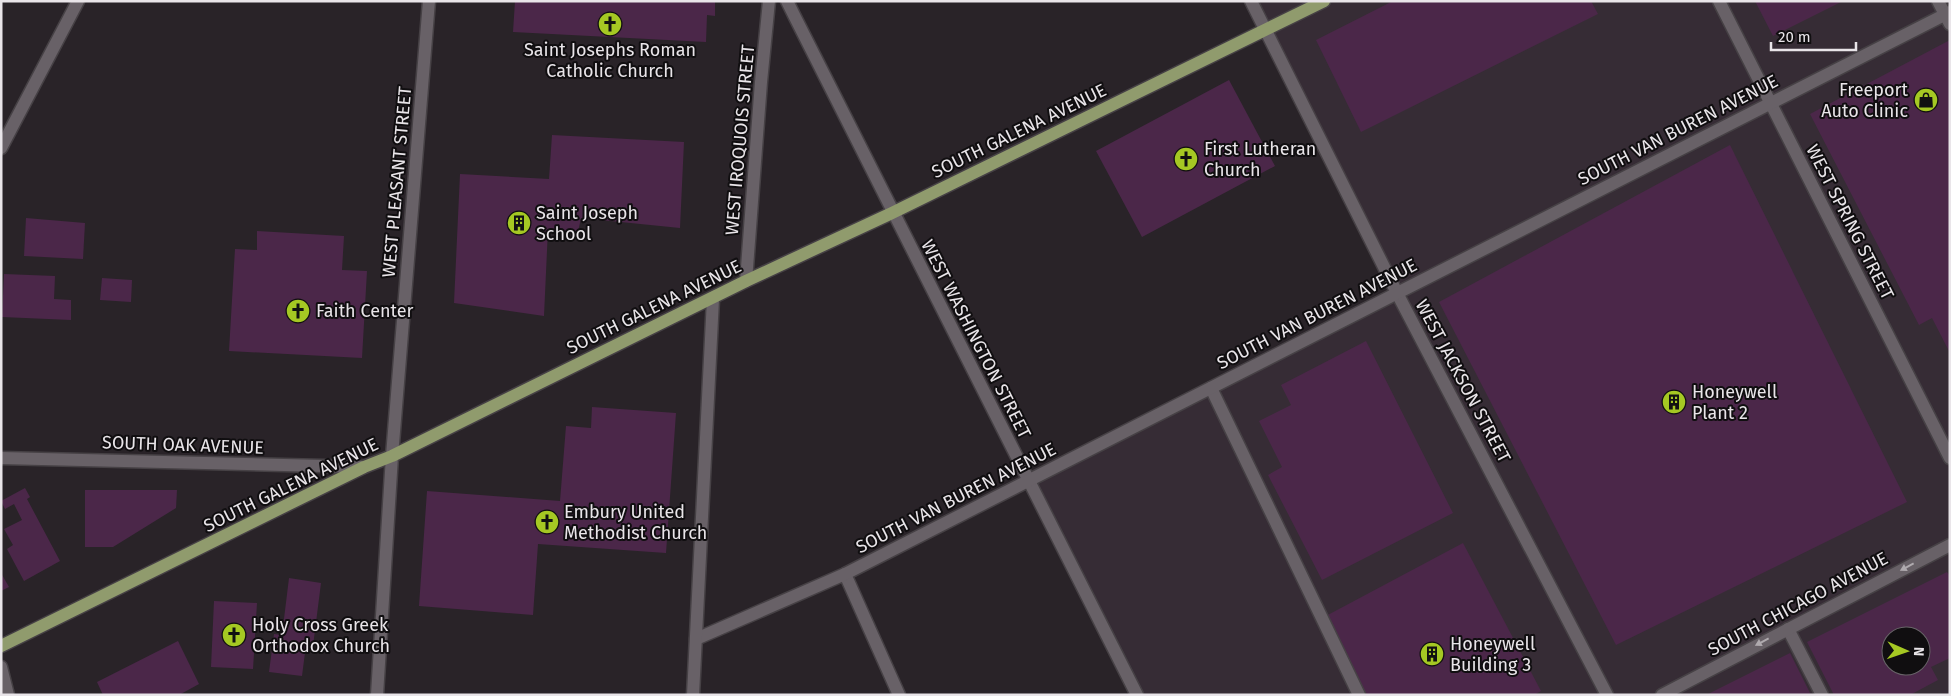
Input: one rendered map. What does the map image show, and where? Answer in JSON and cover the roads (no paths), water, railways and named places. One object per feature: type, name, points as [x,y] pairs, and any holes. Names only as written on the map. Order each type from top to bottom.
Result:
[{"type":"main road","name":"SOUTH GALENA AVENUE","points":[[1,646],[364,467],[392,456],[746,281],[892,213],[1324,1]]},
{"type":"street","name":"WEST PLEASANT STREET","points":[[377,695],[392,456],[429,1]]},
{"type":"street","name":"WEST IROQUOIS STREET","points":[[746,281],[769,1]]},
{"type":"street","name":"WEST WASHINGTON STREET","points":[[787,1],[1136,695]]},
{"type":"street","name":"WEST JACKSON STREET","points":[[1251,1],[1397,293],[1607,695]]},
{"type":"street","name":"WEST SPRING STREET","points":[[1719,1],[1950,458]]},
{"type":"street","points":[[1938,1],[1948,17]]},
{"type":"street","points":[[1,148],[74,5]]},
{"type":"street","name":"SOUTH VAN BUREN AVENUE","points":[[696,639],[844,574],[1771,103],[1948,17]]},
{"type":"street","points":[[693,695],[713,298]]},
{"type":"street","points":[[1210,388],[1358,695]]},
{"type":"street","name":"SOUTH OAK AVENUE","points":[[1,458],[364,467]]},
{"type":"street","name":"SOUTH CHICAGO AVENUE","points":[[1662,695],[1950,545]]},
{"type":"street","points":[[844,574],[899,695]]},
{"type":"street","points":[[1788,629],[1822,695]]},
{"type":"street","points":[[1,666],[8,695]]},
{"type":"place","name":"Saint Josephs Roman Catholic Church","points":[[610,24]]},
{"type":"place","name":"Freeport Auto Clinic","points":[[1926,100]]},
{"type":"place","name":"First Lutheran Church","points":[[1186,159]]},
{"type":"place","name":"Saint Joseph School","points":[[519,223]]},
{"type":"place","name":"Faith Center","points":[[298,311]]},
{"type":"place","name":"Honeywell Plant 2","points":[[1674,402]]},
{"type":"place","name":"Embury United Methodist Church","points":[[547,522]]},
{"type":"place","name":"Holy Cross Greek Orthodox Church","points":[[234,635]]},
{"type":"place","name":"Honeywell Building 3","points":[[1432,654]]}]
